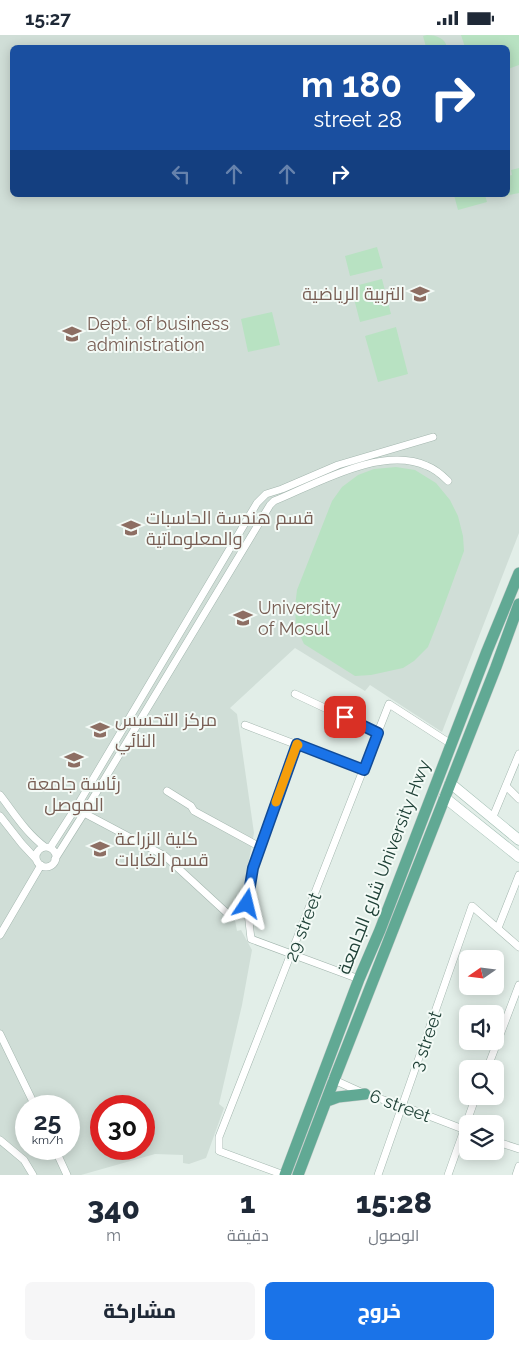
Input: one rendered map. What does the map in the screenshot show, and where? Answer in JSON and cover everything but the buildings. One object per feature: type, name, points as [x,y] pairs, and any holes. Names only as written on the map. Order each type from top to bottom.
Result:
[{"type":"main road","name":"شارع الجامعة University Hwy","points":[[284,1175],[519,573]]},
{"type":"main road","name":"شارع الجامعة University Hwy","points":[[298,1175],[519,604]]},
{"type":"main road","points":[[327,1101],[338,1097],[365,1094]]},
{"type":"street","points":[[0,935],[38,862],[37,852],[39,849],[47,847],[80,801],[257,503],[266,494],[338,465],[433,437]]},
{"type":"street","points":[[0,815],[22,845],[38,862],[44,866],[50,866],[54,862],[262,517],[274,501],[344,471],[377,462],[398,460],[417,462],[434,469],[448,481]]},
{"type":"street","points":[[295,694],[378,733]]},
{"type":"street","name":"29 street","points":[[284,1175],[219,1151],[220,1137],[389,704],[451,744]]},
{"type":"street","points":[[245,725],[364,770]]},
{"type":"street","points":[[297,744],[253,868],[247,904],[251,939],[359,979]]},
{"type":"street","points":[[492,819],[519,755]]},
{"type":"street","points":[[450,783],[519,840]]},
{"type":"street","points":[[506,786],[519,799]]},
{"type":"street","points":[[167,791],[191,806],[194,811],[260,847]]},
{"type":"street","points":[[0,795],[35,840],[55,852],[55,859]]},
{"type":"street","points":[[444,797],[519,857]]},
{"type":"street","points":[[84,813],[165,855],[228,914]]},
{"type":"street","points":[[519,875],[498,928],[519,947]]},
{"type":"street","name":"3 street","points":[[378,1175],[472,906],[498,928]]},
{"type":"street","points":[[490,1060],[519,985]]},
{"type":"street","points":[[0,1033],[30,1095]]},
{"type":"street","name":"6 street","points":[[322,1076],[365,1094],[459,1127]]},
{"type":"street","points":[[0,1140],[24,1160],[34,1175]]},
{"type":"street","points":[[504,1144],[519,1149]]},
{"type":"street","points":[[448,1175],[459,1148]]},
{"type":"street","points":[[60,1160],[67,1175]]},
{"type":"street","points":[[516,1175],[519,1166]]},
{"type":"shaded area","name":"University of Mosul","points":[[0,35],[519,35],[519,533],[442,732],[370,685],[365,691],[295,648],[230,708],[237,714],[254,833],[239,914],[235,920],[237,931],[241,930],[252,950],[242,1005],[219,1104],[224,1108],[206,1158],[189,1164],[183,1163],[183,1155],[155,1154],[155,1095],[90,1095],[90,1160],[134,1160],[81,1175],[0,1175]]},
{"type":"green space","points":[[461,35],[519,35],[519,65],[510,68],[510,45],[464,45]]},
{"type":"green space","points":[[423,36],[440,38],[446,45],[425,45]]},
{"type":"green space","points":[[519,168],[519,193],[510,195],[510,176],[512,175],[511,170]]},
{"type":"green space","points":[[455,197],[486,197],[487,202],[458,210]]},
{"type":"green space","points":[[377,247],[383,268],[350,276],[345,256]]},
{"type":"green space","points":[[382,279],[391,314],[360,322],[351,287]]},
{"type":"green space","points":[[272,312],[280,345],[248,352],[241,319]]},
{"type":"green space","points":[[396,327],[408,374],[378,382],[365,336]]},
{"type":"green space","points":[[396,467],[415,470],[436,483],[450,500],[458,516],[463,536],[464,551],[428,647],[414,661],[403,668],[371,675],[355,676],[304,644],[296,627],[295,607],[297,590],[332,501],[342,487],[358,475],[374,469]]},
{"type":"slow traffic","points":[[276,802],[298,745]]},
{"type":"place","name":"التربية الرياضية","points":[[420,294]]},
{"type":"place","name":"Dept. of business administration","points":[[72,334]]},
{"type":"place","name":"قسم هندسة الحاسبات والمعلوماتية","points":[[131,528]]},
{"type":"place","name":"University of Mosul","points":[[243,618]]},
{"type":"place","name":"مركز التحسس النائي","points":[[100,730]]},
{"type":"place","name":"رئاسة جامعة الموصل","points":[[74,760]]},
{"type":"place","name":"كلية الزراعة قسم الغابات","points":[[100,849]]},
{"type":"route","points":[[247,904],[253,868],[297,744],[364,770],[378,733],[345,717]]}]
